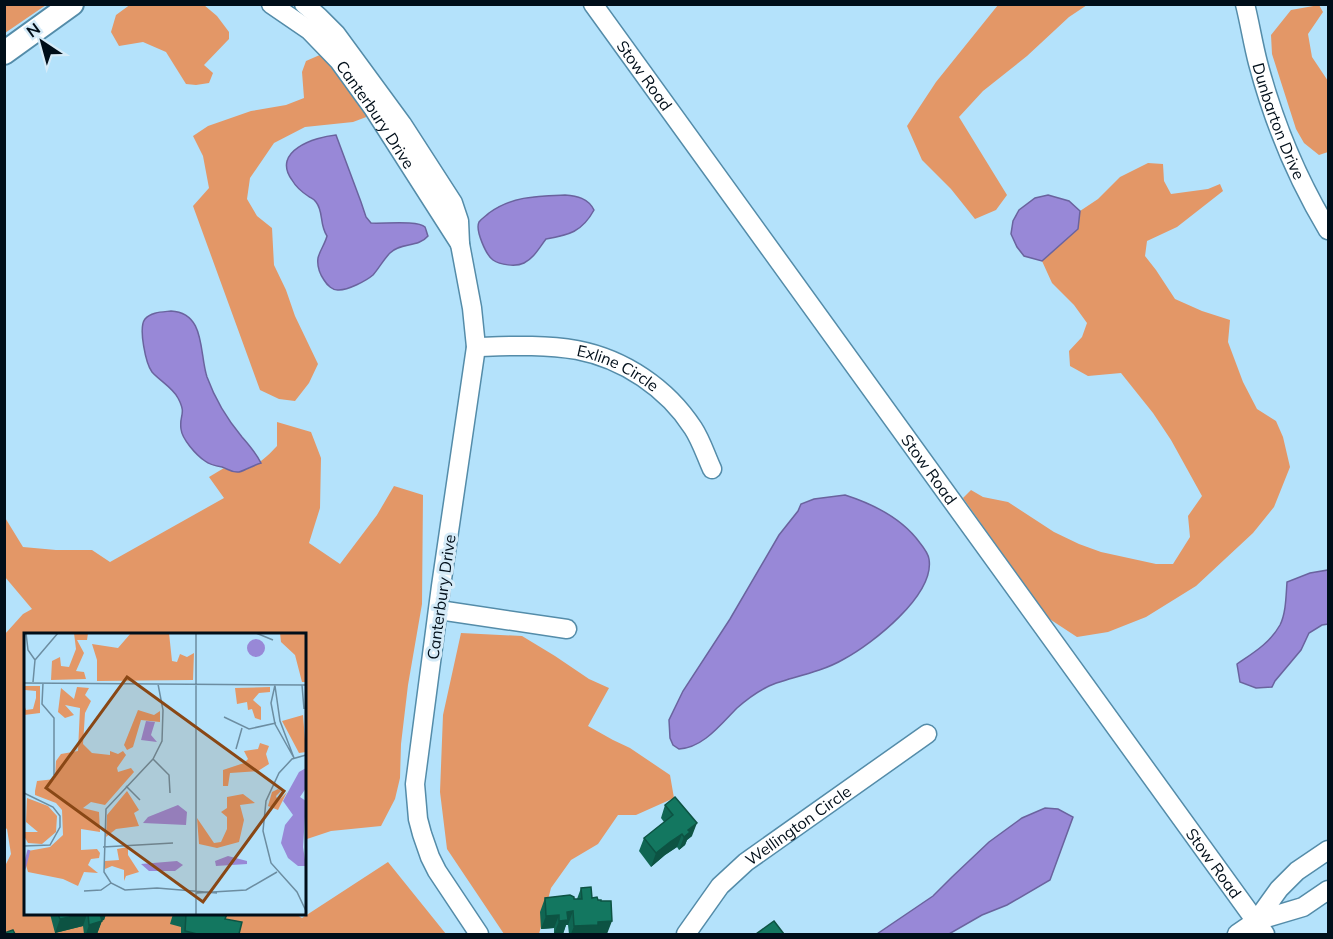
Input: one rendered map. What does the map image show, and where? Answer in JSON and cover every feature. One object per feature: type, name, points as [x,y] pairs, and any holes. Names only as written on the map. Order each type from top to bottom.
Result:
[{"type":"main road","points":[[4,53],[72,4]]},
{"type":"street","name":"Canterbury Drive","points":[[271,4],[338,49],[425,174],[460,244],[472,308],[476,347],[417,767],[416,800],[422,834],[437,871],[479,934]]},
{"type":"street","name":"Canterbury Drive","points":[[304,4],[336,34],[338,49]]},
{"type":"street","name":"Stow Road","points":[[593,4],[1260,928]]},
{"type":"street","name":"Dunbarton Drive","points":[[1245,4],[1258,63],[1278,124],[1300,176],[1329,230]]},
{"type":"street","name":"Exline Circle","points":[[476,347],[523,346],[570,349],[594,354],[632,370],[663,393],[681,412],[694,429],[712,469]]},
{"type":"street","points":[[438,610],[567,629]]},
{"type":"street","name":"Wellington Circle","points":[[686,934],[720,886],[746,862],[927,734]]},
{"type":"street","points":[[1260,928],[1280,889],[1297,872],[1329,850]]},
{"type":"street","points":[[1237,934],[1260,928],[1303,907],[1329,890]]},
{"type":"shaded area","points":[[5,4],[46,4],[46,5],[5,33]]},
{"type":"shaded area","points":[[131,4],[204,5],[217,16],[229,32],[229,39],[204,65],[213,73],[209,83],[186,84],[166,52],[143,42],[119,46],[111,32],[116,15]]},
{"type":"shaded area","points":[[998,5],[1087,5],[1069,17],[1027,56],[983,91],[959,117],[1007,195],[996,210],[975,219],[951,189],[922,160],[907,126],[936,82]]},
{"type":"shaded area","points":[[1319,5],[1323,12],[1308,34],[1312,57],[1328,81],[1328,152],[1319,155],[1304,143],[1296,129],[1272,54],[1271,35],[1291,10]]},
{"type":"shaded area","points":[[322,54],[340,73],[369,116],[353,122],[305,127],[274,143],[250,178],[247,199],[257,216],[272,228],[274,265],[318,364],[309,383],[295,401],[279,399],[260,390],[193,206],[209,188],[203,156],[193,136],[208,126],[251,111],[286,105],[304,98],[302,72],[306,61]]},
{"type":"shaded area","points":[[336,135],[366,217],[371,223],[421,225],[425,227],[428,236],[424,240],[394,250],[366,280],[337,290],[325,282],[318,266],[318,258],[327,236],[318,206],[297,187],[287,170],[287,161],[298,147],[307,142]]},
{"type":"shaded area","points":[[1148,163],[1163,164],[1164,181],[1171,194],[1208,189],[1220,184],[1223,191],[1177,227],[1147,241],[1145,256],[1175,299],[1230,320],[1228,342],[1243,382],[1257,409],[1276,421],[1283,437],[1290,467],[1274,507],[1253,533],[1196,586],[1146,617],[1108,632],[1077,637],[1048,618],[963,498],[971,490],[983,497],[1008,502],[1054,532],[1079,544],[1101,552],[1156,564],[1173,564],[1190,537],[1188,516],[1202,496],[1171,440],[1121,373],[1088,376],[1070,366],[1069,351],[1082,337],[1087,323],[1074,305],[1052,283],[1042,261],[1078,229],[1080,211],[1098,199],[1120,177]]},
{"type":"shaded area","points":[[565,195],[582,198],[594,210],[580,228],[562,236],[546,239],[534,256],[521,264],[504,264],[490,257],[482,242],[478,226],[479,222],[489,213],[516,200]]},
{"type":"shaded area","points":[[1048,195],[1069,201],[1080,211],[1078,229],[1042,261],[1024,256],[1011,234],[1013,221],[1019,210],[1035,198]]},
{"type":"shaded area","points":[[171,311],[182,313],[196,326],[207,377],[214,393],[226,416],[261,463],[237,472],[213,465],[198,455],[184,437],[181,429],[181,404],[173,391],[152,372],[145,354],[142,330],[145,319],[150,315]]},
{"type":"shaded area","points":[[277,422],[311,432],[321,458],[320,508],[309,543],[340,564],[377,515],[394,486],[423,495],[422,604],[408,685],[401,744],[400,778],[395,799],[381,826],[331,831],[306,840],[306,633],[24,633],[24,915],[297,915],[302,918],[388,862],[446,934],[5,934],[5,866],[11,854],[7,829],[4,827],[5,634],[23,614],[32,609],[5,577],[4,516],[23,547],[92,550],[110,562],[224,498],[209,477],[224,468],[231,471],[246,470],[260,462],[277,446]]},
{"type":"shaded area","points":[[845,495],[896,519],[913,534],[926,551],[929,559],[928,573],[912,603],[885,630],[856,652],[824,668],[763,689],[740,705],[704,740],[688,748],[679,749],[673,745],[670,738],[669,720],[683,691],[730,619],[779,535],[801,504],[814,499]]},
{"type":"shaded area","points":[[1328,570],[1328,624],[1309,633],[1301,650],[1272,687],[1256,688],[1240,682],[1237,664],[1255,652],[1280,625],[1285,610],[1287,582],[1310,573]]},
{"type":"shaded area","points":[[461,633],[522,636],[589,679],[609,688],[588,726],[630,748],[670,775],[674,798],[636,815],[618,815],[598,844],[571,860],[551,888],[539,934],[504,934],[447,849],[440,792],[443,715]]},
{"type":"shaded area","points":[[1045,808],[1058,809],[1073,817],[1050,880],[949,934],[877,934],[933,896],[989,842],[1022,818]]},
{"type":"building","points":[[675,797],[697,823],[688,830],[690,832],[684,837],[682,834],[656,853],[644,838],[673,815],[665,805]]},
{"type":"building","points":[[591,887],[592,898],[611,901],[612,921],[598,922],[598,925],[574,926],[573,911],[567,912],[568,920],[559,921],[559,915],[546,916],[545,898],[570,895],[574,899],[582,899],[581,888]]},
{"type":"building","points":[[58,915],[78,915],[60,919]]},
{"type":"building","points":[[88,915],[100,915],[102,921],[89,925]]},
{"type":"building","points":[[186,915],[227,915],[225,919],[242,922],[239,934],[197,934],[185,931]]},
{"type":"building","points":[[774,921],[784,934],[756,934]]},
{"type":"building","points":[[13,930],[15,934],[4,934],[4,933]]}]
